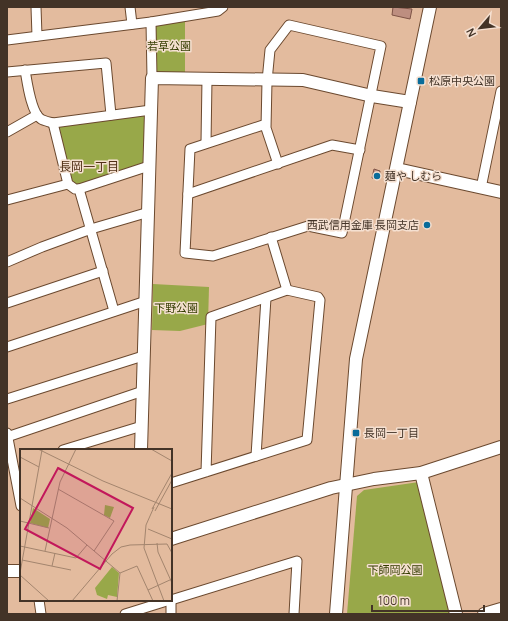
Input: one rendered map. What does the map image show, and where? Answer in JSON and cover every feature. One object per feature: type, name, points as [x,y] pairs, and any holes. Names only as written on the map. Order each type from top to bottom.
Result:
[{"type":"street","points":[[36,7],[37,36]]},
{"type":"street","points":[[130,7],[132,24]]},
{"type":"street","points":[[183,7],[184,17]]},
{"type":"street","points":[[7,40],[184,17],[218,10],[223,7]]},
{"type":"street","points":[[336,614],[356,359],[430,7]]},
{"type":"street","points":[[141,449],[149,212],[152,78],[151,22]]},
{"type":"street","points":[[266,124],[192,148],[188,152],[188,194],[185,253],[213,256],[308,226],[342,233],[372,96],[381,46],[290,25],[270,50],[267,80],[266,124],[278,164]]},
{"type":"street","points":[[7,72],[106,63],[112,115]]},
{"type":"street","points":[[25,70],[27,88],[37,115],[41,119],[54,123],[151,110]]},
{"type":"street","points":[[152,78],[303,80],[372,96],[410,102]]},
{"type":"street","points":[[206,143],[207,79]]},
{"type":"street","points":[[481,188],[501,91]]},
{"type":"street","points":[[7,132],[37,115]]},
{"type":"street","points":[[54,123],[68,184],[75,190],[149,166]]},
{"type":"street","points":[[188,194],[332,145],[360,150]]},
{"type":"street","points":[[397,169],[501,192]]},
{"type":"street","points":[[7,200],[68,184]]},
{"type":"street","points":[[79,189],[114,311]]},
{"type":"street","points":[[7,262],[91,229],[149,212]]},
{"type":"street","points":[[271,237],[287,290]]},
{"type":"street","points":[[7,303],[103,271]]},
{"type":"street","points":[[172,483],[206,472],[256,456],[307,440],[320,300],[318,297],[287,290],[211,317],[206,472]]},
{"type":"street","points":[[256,456],[266,298]]},
{"type":"street","points":[[7,347],[146,301]]},
{"type":"street","points":[[7,399],[143,356]]},
{"type":"street","points":[[20,495],[17,464],[7,436],[143,391]]},
{"type":"street","points":[[66,449],[142,426]]},
{"type":"street","points":[[172,539],[346,484],[421,473],[501,447]]},
{"type":"street","points":[[421,473],[456,614]]},
{"type":"street","points":[[172,600],[298,561],[294,614]]},
{"type":"street","points":[[7,571],[20,570]]},
{"type":"street","points":[[38,601],[41,614]]},
{"type":"street","points":[[125,614],[168,601]]},
{"type":"street","points":[[171,601],[171,614]]},
{"type":"street","points":[[484,614],[501,609]]},
{"type":"green space","name":"若草公園","points":[[185,20],[185,73],[154,72],[154,27],[156,23]]},
{"type":"green space","points":[[145,115],[143,164],[75,187],[71,185],[57,127]]},
{"type":"green space","name":"下野公園","points":[[153,284],[209,287],[208,324],[180,331],[152,330]]},
{"type":"green space","name":"下師岡公園","points":[[419,482],[452,614],[347,614],[357,496],[364,490]]},
{"type":"building","points":[[393,7],[412,9],[410,19],[392,15]]},
{"type":"building","points":[[374,169],[380,171],[379,179],[372,178]]},
{"type":"place","name":"松原中央公園","points":[[421,81]]},
{"type":"place","name":"麺や しむら","points":[[377,176]]},
{"type":"place","name":"西武信用金庫 長岡支店","points":[[427,225]]},
{"type":"place","name":"長岡一丁目","points":[[356,433]]},
{"type":"district","name":"長岡一丁目","points":[[89,167]]}]
